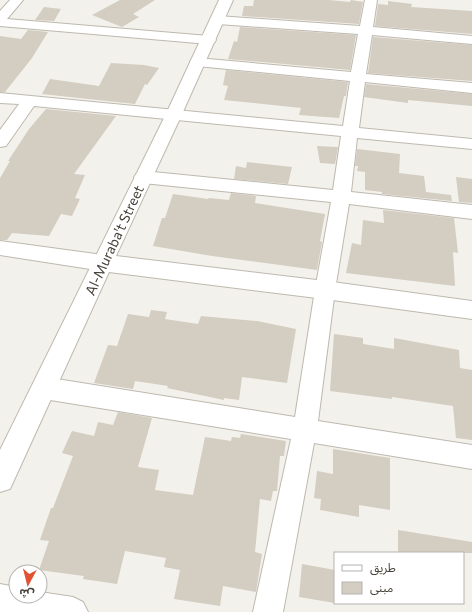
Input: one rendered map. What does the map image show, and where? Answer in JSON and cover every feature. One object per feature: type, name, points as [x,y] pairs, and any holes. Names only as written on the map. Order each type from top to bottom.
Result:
[{"type":"street","points":[[0,19],[17,0]]},
{"type":"street","name":"Al-Muraba't Street","points":[[0,479],[174,114],[197,62],[209,40],[226,0]]},
{"type":"street","points":[[268,612],[305,429],[325,290],[341,197],[358,76],[371,0]]},
{"type":"street","points":[[218,20],[366,30],[472,40]]},
{"type":"street","points":[[0,22],[209,40]]},
{"type":"street","points":[[197,62],[358,76],[472,88]]},
{"type":"street","points":[[0,98],[472,144]]},
{"type":"street","points":[[0,142],[30,100]]},
{"type":"street","points":[[143,177],[472,212]]},
{"type":"street","points":[[0,248],[103,264],[325,290],[472,310]]},
{"type":"street","points":[[44,388],[472,456]]},
{"type":"street","points":[[0,599],[73,612]]},
{"type":"building","points":[[120,0],[155,0],[133,14],[139,17],[122,27],[92,15]]},
{"type":"building","points":[[254,0],[329,0],[350,2],[351,0],[363,2],[359,24],[242,16],[244,6],[253,6]]},
{"type":"building","points":[[388,1],[412,4],[411,7],[472,11],[472,34],[375,26],[378,4],[388,5]]},
{"type":"building","points":[[44,7],[61,9],[54,21],[35,20]]},
{"type":"building","points":[[240,27],[356,35],[350,70],[228,59],[234,41],[237,42]]},
{"type":"building","points":[[28,30],[48,32],[32,58],[5,92],[0,92],[0,36],[21,39]]},
{"type":"building","points":[[373,37],[472,45],[472,81],[368,73]]},
{"type":"building","points":[[111,63],[144,65],[159,68],[147,85],[145,84],[135,104],[42,94],[50,79],[99,86]]},
{"type":"building","points":[[226,70],[348,82],[346,96],[344,96],[339,118],[299,115],[301,108],[224,100],[228,86],[223,85]]},
{"type":"building","points":[[366,84],[472,94],[472,106],[408,100],[408,103],[364,97]]},
{"type":"building","points":[[46,109],[116,116],[74,174],[85,175],[75,198],[80,199],[72,216],[61,214],[49,236],[12,233],[7,240],[0,240],[0,178],[10,161],[8,161],[29,129]]},
{"type":"building","points":[[317,146],[338,147],[335,164],[320,163]]},
{"type":"building","points":[[357,149],[400,154],[399,173],[424,176],[426,192],[451,195],[452,201],[382,194],[382,192],[365,190],[365,172],[357,171],[358,166],[355,166]]},
{"type":"building","points":[[247,162],[292,167],[288,184],[234,179],[236,166],[246,168]]},
{"type":"building","points":[[456,177],[472,179],[472,203],[459,202]]},
{"type":"building","points":[[231,193],[256,196],[255,203],[325,214],[317,270],[212,256],[153,246],[162,218],[165,218],[173,194],[208,199],[229,200]]},
{"type":"building","points":[[383,210],[454,218],[458,253],[453,252],[455,286],[346,273],[352,243],[361,245],[363,220],[384,223]]},
{"type":"building","points":[[151,310],[167,312],[165,319],[198,324],[201,316],[257,321],[296,329],[287,383],[242,377],[239,400],[224,398],[224,400],[167,388],[168,386],[135,381],[133,389],[94,383],[108,345],[117,346],[128,314],[149,317]]},
{"type":"building","points":[[334,334],[363,338],[363,344],[394,349],[394,338],[459,350],[460,368],[472,370],[472,440],[456,438],[453,406],[392,397],[392,399],[330,391]]},
{"type":"building","points":[[118,412],[152,418],[138,467],[159,470],[155,490],[193,495],[205,437],[231,441],[232,437],[240,438],[241,434],[286,441],[284,456],[280,456],[277,491],[273,491],[271,501],[260,499],[255,552],[262,554],[256,592],[223,586],[220,606],[174,599],[180,570],[164,567],[166,558],[125,551],[117,584],[83,579],[84,576],[48,571],[48,564],[41,564],[49,541],[40,540],[51,508],[53,508],[73,456],[62,453],[72,431],[94,436],[98,422],[113,425]]},
{"type":"building","points":[[333,449],[390,458],[390,510],[359,505],[359,517],[320,510],[321,499],[314,498],[317,471],[333,474]]},
{"type":"building","points":[[398,530],[472,542],[472,553],[398,552]]},
{"type":"building","points":[[302,564],[334,570],[334,603],[299,597]]}]
